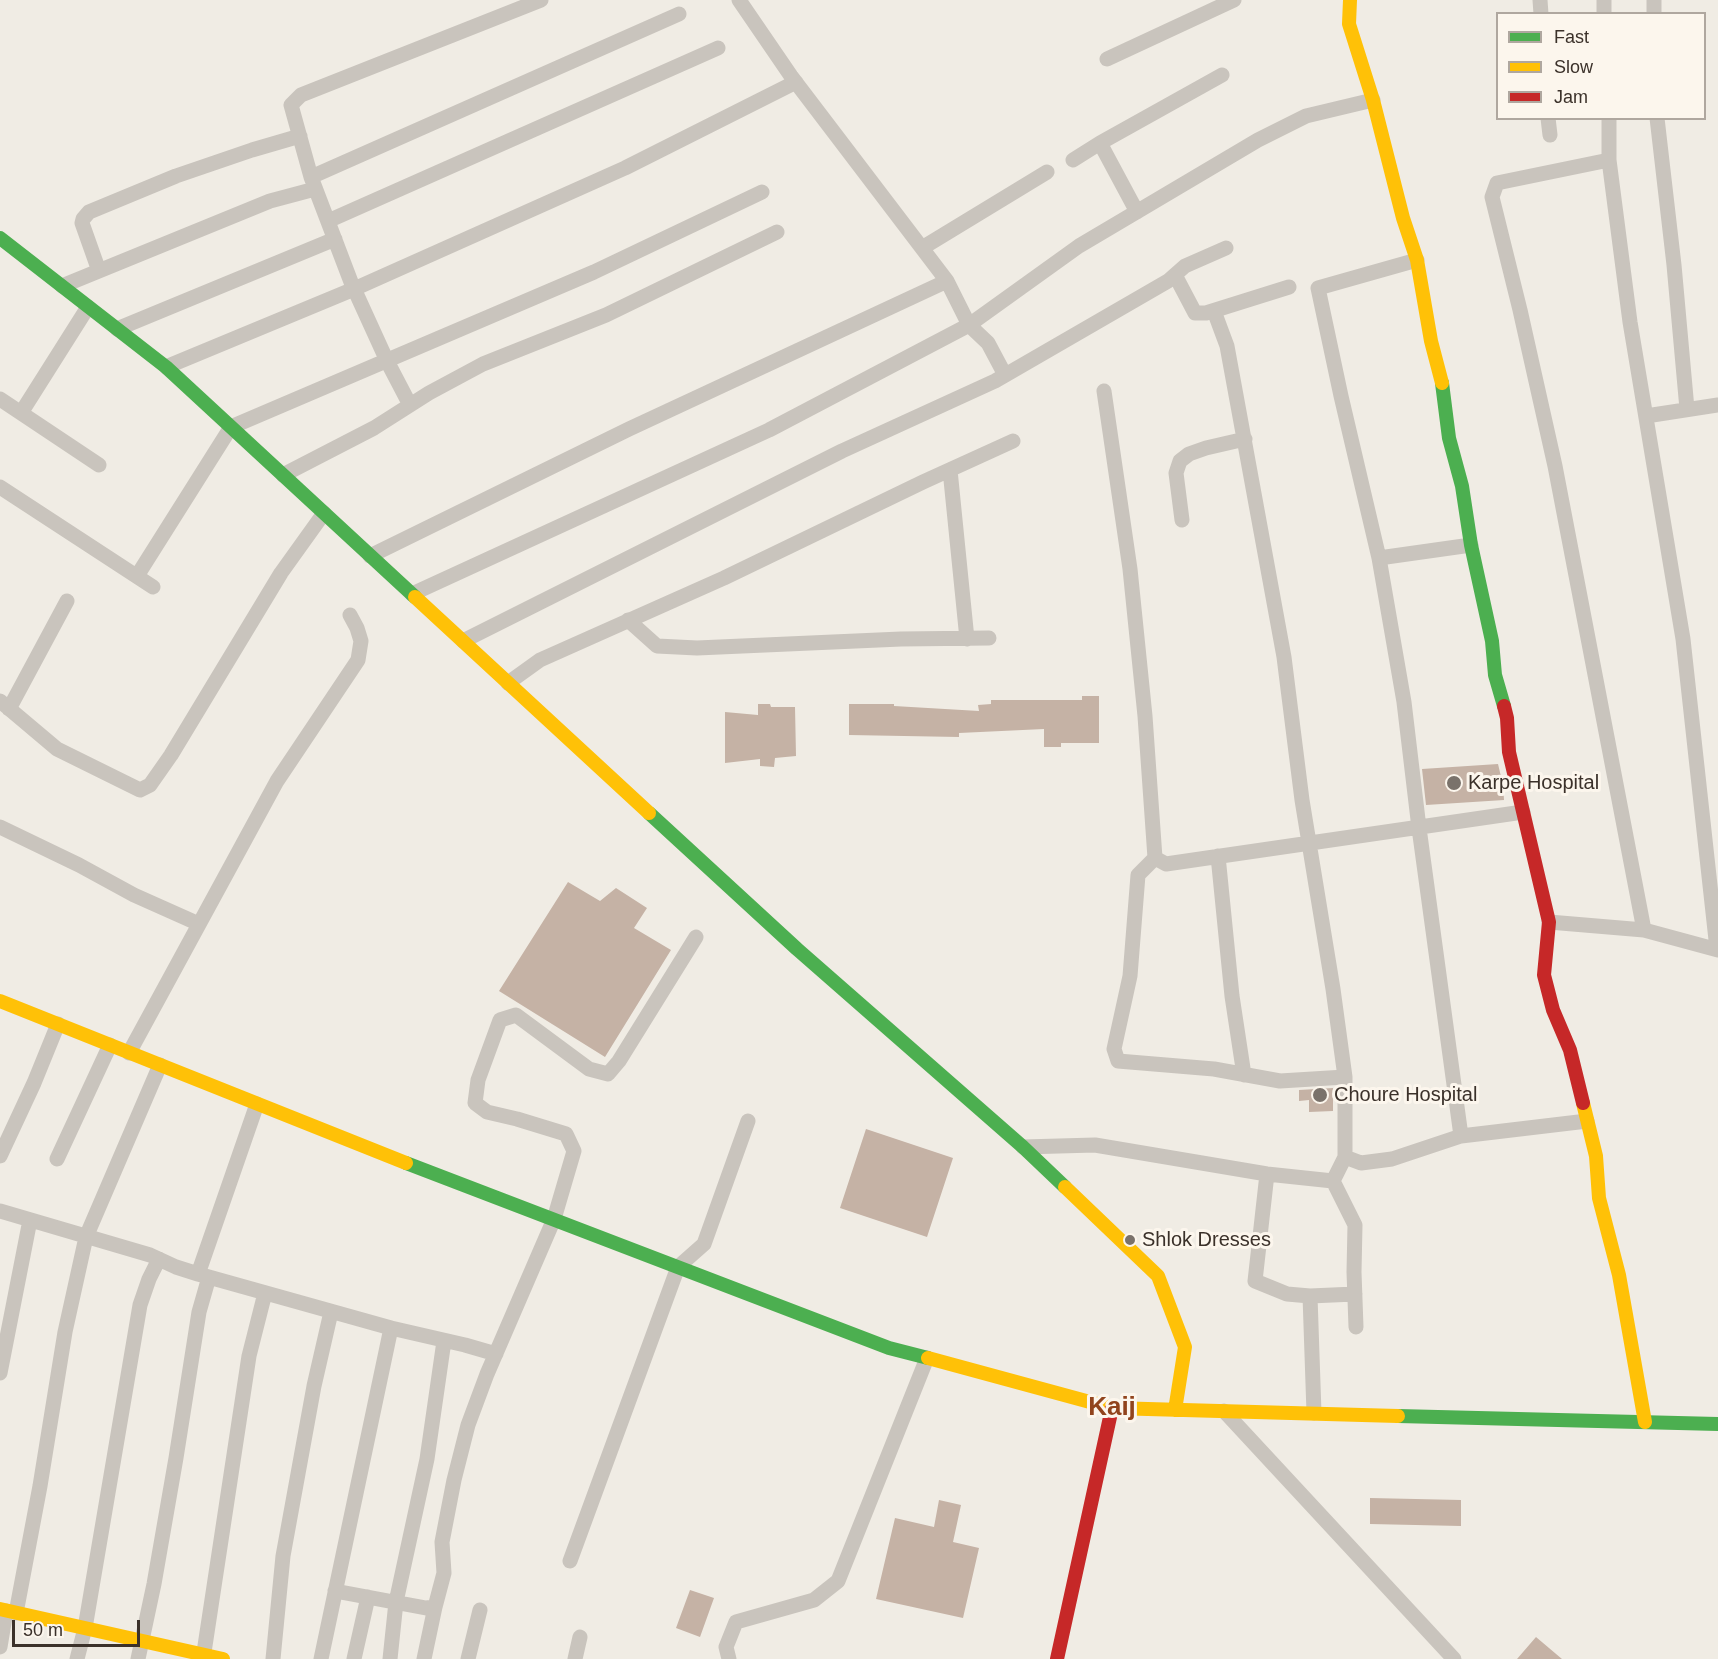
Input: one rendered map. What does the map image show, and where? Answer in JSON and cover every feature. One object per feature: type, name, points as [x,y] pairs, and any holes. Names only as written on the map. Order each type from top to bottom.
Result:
[{"type":"main road","points":[[1353,0],[1349,24],[1417,260],[1431,341],[1440,372],[1449,438],[1462,486],[1471,545],[1492,641],[1495,675],[1507,718],[1509,752],[1549,922],[1544,975],[1553,1010],[1570,1050],[1596,1155],[1599,1198],[1619,1275],[1645,1422]]},
{"type":"main road","points":[[1,244],[62,286],[166,367],[797,949],[1023,1147],[1158,1276],[1185,1347],[1175,1410]]},
{"type":"main road","points":[[0,1001],[257,1104],[889,1348],[1112,1408],[1718,1424]]},
{"type":"main road","points":[[1057,1659],[1112,1408]]},
{"type":"main road","points":[[7,1611],[204,1657],[223,1659]]},
{"type":"street","points":[[410,405],[354,289],[334,239],[313,183],[291,105],[301,95],[541,0]]},
{"type":"street","points":[[740,0],[796,82],[947,281],[969,325],[988,343],[1005,375]]},
{"type":"street","points":[[1107,59],[1234,0]]},
{"type":"street","points":[[62,286],[313,183],[679,14]]},
{"type":"street","points":[[328,221],[718,48]]},
{"type":"street","points":[[1073,160],[1222,75]]},
{"type":"street","points":[[166,367],[354,289],[625,168],[796,82]]},
{"type":"street","points":[[412,594],[769,430],[969,325],[1079,246],[1258,140],[1306,116],[1372,100]]},
{"type":"street","points":[[1548,120],[1550,135]]},
{"type":"street","points":[[1549,922],[1644,930],[1717,949],[1683,639],[1630,322],[1609,160],[1609,120]]},
{"type":"street","points":[[1657,120],[1674,265],[1687,409]]},
{"type":"street","points":[[99,271],[82,223],[89,212],[176,176],[300,136]]},
{"type":"street","points":[[1100,143],[1137,212]]},
{"type":"street","points":[[1609,160],[1497,183],[1492,197],[1555,466],[1644,930]]},
{"type":"street","points":[[922,248],[1047,172]]},
{"type":"street","points":[[137,576],[231,427],[594,272],[762,192]]},
{"type":"street","points":[[283,475],[374,428],[483,364],[606,315],[777,232]]},
{"type":"street","points":[[117,329],[334,239]]},
{"type":"street","points":[[463,641],[842,451],[1005,375],[1168,281],[1185,266],[1226,248]]},
{"type":"street","points":[[1417,260],[1318,288],[1379,558],[1404,702],[1461,1136]]},
{"type":"street","points":[[1175,275],[1195,313],[1214,311],[1289,287]]},
{"type":"street","points":[[370,556],[700,395],[947,281]]},
{"type":"street","points":[[21,413],[88,307]]},
{"type":"street","points":[[1214,311],[1227,346],[1284,657],[1309,844],[1346,1077],[1345,1158],[1333,1181]]},
{"type":"street","points":[[1104,391],[1130,569],[1145,716],[1155,858],[1138,875],[1130,976],[1114,1049],[1118,1061],[1214,1069],[1280,1081],[1346,1077]]},
{"type":"street","points":[[0,399],[99,465]]},
{"type":"street","points":[[1646,416],[1718,405]]},
{"type":"street","points":[[1182,520],[1176,473],[1180,461],[1189,454],[1206,448],[1245,439]]},
{"type":"street","points":[[508,683],[540,660],[724,578],[1013,441]]},
{"type":"street","points":[[950,470],[967,639]]},
{"type":"street","points":[[0,487],[153,587]]},
{"type":"street","points":[[66,601],[4,705],[57,748],[141,790],[150,785],[171,755],[281,573],[324,513]]},
{"type":"street","points":[[1379,558],[1471,545]]},
{"type":"street","points":[[129,1053],[277,781],[358,660],[361,641],[350,615]]},
{"type":"street","points":[[628,620],[657,646],[697,648],[901,639],[989,638]]},
{"type":"street","points":[[1155,858],[1166,864],[1523,812]]},
{"type":"street","points":[[0,827],[79,865],[134,895],[199,924]]},
{"type":"street","points":[[1218,856],[1232,996],[1244,1075]]},
{"type":"street","points":[[424,1659],[444,1573],[442,1542],[468,1425],[554,1219],[574,1151],[566,1134],[487,1112],[475,1103],[478,1080],[500,1020],[516,1015],[589,1069],[608,1074],[619,1061],[696,937]]},
{"type":"street","points":[[0,1156],[58,1024]]},
{"type":"street","points":[[57,1160],[110,1045]]},
{"type":"street","points":[[0,1647],[7,1611],[40,1486],[65,1332],[86,1236],[160,1065]]},
{"type":"street","points":[[138,1659],[176,1458],[204,1276],[257,1104]]},
{"type":"street","points":[[570,1561],[678,1267],[704,1244],[748,1121]]},
{"type":"street","points":[[1345,1158],[1361,1162],[1392,1159],[1461,1136],[1587,1121]]},
{"type":"street","points":[[1023,1147],[1095,1145],[1268,1174],[1333,1181]]},
{"type":"street","points":[[1268,1174],[1255,1281],[1287,1294],[1310,1296],[1355,1294]]},
{"type":"street","points":[[1333,1181],[1355,1225],[1356,1327]]},
{"type":"street","points":[[0,1210],[150,1255],[204,1276],[391,1329],[496,1354]]},
{"type":"street","points":[[0,1373],[30,1220]]},
{"type":"street","points":[[77,1659],[85,1628],[141,1305],[149,1279],[159,1259]]},
{"type":"street","points":[[204,1657],[249,1356],[265,1293]]},
{"type":"street","points":[[1310,1296],[1314,1413]]},
{"type":"street","points":[[273,1659],[283,1556],[314,1386],[331,1312]]},
{"type":"street","points":[[321,1659],[391,1329]]},
{"type":"street","points":[[390,1659],[396,1602],[427,1459],[444,1341]]},
{"type":"street","points":[[729,1659],[726,1647],[736,1622],[814,1600],[838,1581],[927,1358]]},
{"type":"street","points":[[1224,1411],[1454,1659]]},
{"type":"street","points":[[335,1592],[426,1608],[435,1607]]},
{"type":"street","points":[[354,1659],[368,1597]]},
{"type":"street","points":[[468,1659],[480,1610]]},
{"type":"street","points":[[575,1659],[580,1637]]},
{"type":"building","points":[[1082,696],[1099,696],[1099,743],[1061,743],[1061,747],[1044,747],[1044,729],[959,733],[959,737],[849,735],[849,704],[894,704],[894,706],[979,711],[978,705],[991,704],[991,700],[1082,700]]},
{"type":"building","points":[[758,704],[770,704],[771,707],[795,707],[796,756],[775,758],[774,767],[760,766],[760,759],[725,763],[725,712],[758,715]]},
{"type":"building","points":[[1498,764],[1504,800],[1426,805],[1422,769]]},
{"type":"building","points":[[568,882],[600,901],[616,888],[647,908],[634,928],[671,950],[605,1057],[499,991]]},
{"type":"building","points":[[1333,1088],[1333,1111],[1309,1112],[1309,1100],[1299,1101],[1299,1090]]},
{"type":"building","points":[[866,1129],[953,1158],[927,1237],[840,1208]]},
{"type":"building","points":[[1370,1498],[1461,1500],[1461,1526],[1370,1524]]},
{"type":"building","points":[[939,1500],[961,1505],[953,1542],[979,1548],[963,1618],[876,1599],[895,1518],[934,1527]]},
{"type":"building","points":[[690,1590],[714,1598],[700,1637],[676,1628]]},
{"type":"building","points":[[1536,1637],[1562,1659],[1517,1659]]},
{"type":"traffic: fast","points":[[0,238],[166,367],[415,597]]},
{"type":"traffic: fast","points":[[1442,383],[1449,438],[1462,486],[1471,545],[1492,641],[1495,675],[1504,706]]},
{"type":"traffic: fast","points":[[649,813],[797,949],[1023,1147],[1065,1187]]},
{"type":"traffic: fast","points":[[406,1163],[889,1348],[928,1358]]},
{"type":"traffic: fast","points":[[1398,1416],[1718,1424]]},
{"type":"traffic: slow","points":[[1350,0],[1349,24],[1373,100],[1403,218],[1417,260],[1431,341],[1442,383]]},
{"type":"traffic: slow","points":[[415,597],[649,813]]},
{"type":"traffic: slow","points":[[0,1001],[406,1163]]},
{"type":"traffic: slow","points":[[1583,1103],[1596,1156],[1599,1198],[1619,1275],[1645,1422]]},
{"type":"traffic: slow","points":[[1065,1187],[1158,1276],[1185,1347],[1175,1410]]},
{"type":"traffic: slow","points":[[928,1358],[1112,1408],[1398,1416]]},
{"type":"traffic: slow","points":[[0,1609],[223,1659]]},
{"type":"traffic: jam","points":[[1504,706],[1509,752],[1549,922],[1544,975],[1553,1010],[1570,1050],[1583,1103]]},
{"type":"traffic: jam","points":[[1057,1659],[1112,1408]]},
{"type":"place","name":"Karpe Hospital","points":[[1454,783]]},
{"type":"place","name":"Choure Hospital","points":[[1320,1095]]},
{"type":"place","name":"Shlok Dresses","points":[[1130,1240]]},
{"type":"district","name":"Kaij","points":[[1112,1408]]}]
